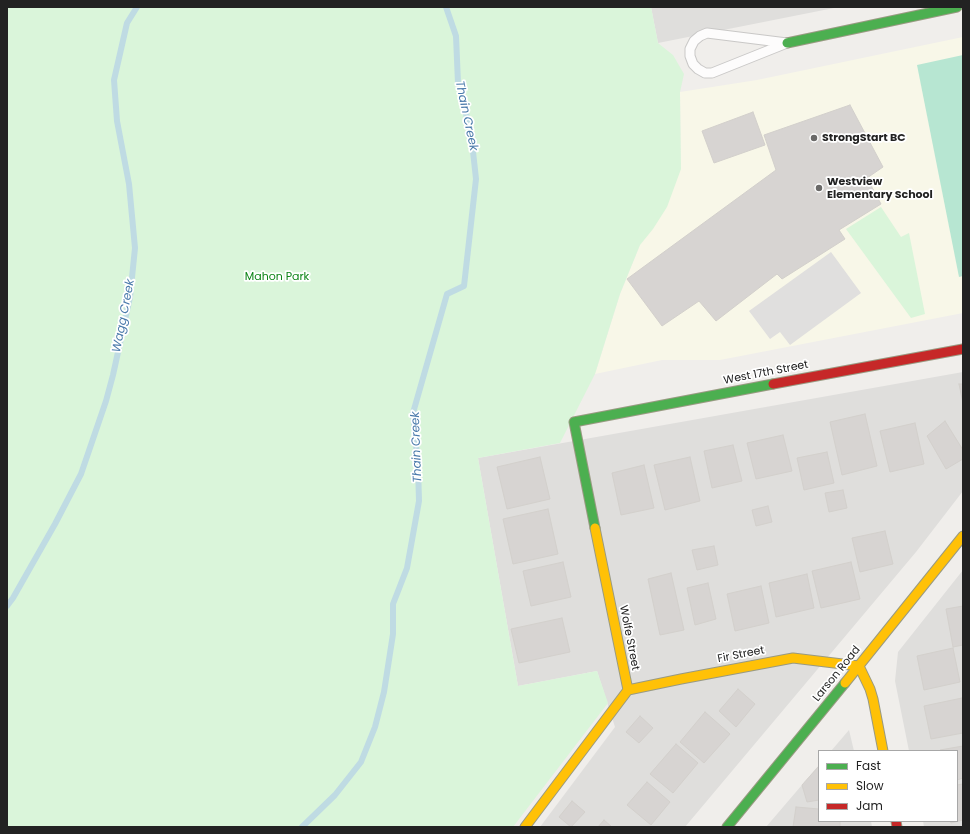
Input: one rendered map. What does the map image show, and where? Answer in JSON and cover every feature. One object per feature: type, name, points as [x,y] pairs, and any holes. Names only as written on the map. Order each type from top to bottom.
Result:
[{"type":"street","points":[[787,43],[955,7]]},
{"type":"street","name":"West 17th Street","points":[[574,422],[963,349]]},
{"type":"street","name":"Wolfe Street","points":[[574,422],[628,690]]},
{"type":"street","name":"Larson Road","points":[[727,827],[963,536]]},
{"type":"street","name":"Fir Street","points":[[628,690],[793,658],[859,666]]},
{"type":"street","points":[[859,666],[873,699],[883,750]]},
{"type":"street","points":[[525,827],[628,690]]},
{"type":"lane","points":[[707,33],[787,43],[712,73],[705,73],[698,69],[693,64],[690,56],[690,49],[694,41],[707,33]]},
{"type":"shaded area","points":[[651,7],[839,7],[658,43]]},
{"type":"shaded area","name":"Westview Elementary School","points":[[963,37],[963,313],[720,360],[662,360],[595,374],[620,294],[640,245],[681,169],[680,92],[757,80]]},
{"type":"shaded area","points":[[831,252],[861,293],[790,345],[780,332],[770,339],[749,311]]},
{"type":"shaded area","points":[[963,372],[963,491],[916,552],[685,827],[540,827],[615,727],[597,671],[518,686],[478,458]]},
{"type":"shaded area","points":[[963,570],[963,827],[924,827],[923,822],[958,822],[958,750],[909,750],[895,681],[898,652]]},
{"type":"shaded area","points":[[849,730],[854,750],[832,750]]},
{"type":"shaded area","points":[[818,766],[818,822],[871,822],[872,827],[766,827]]},
{"type":"green space","name":"Mahon Park","points":[[7,7],[651,7],[658,43],[673,55],[684,74],[680,92],[681,169],[667,207],[653,229],[640,245],[620,294],[595,374],[560,443],[478,458],[518,686],[597,671],[608,703],[513,827],[7,827]]},
{"type":"green space","points":[[963,55],[963,276],[959,277],[917,65]]},
{"type":"green space","points":[[881,207],[901,237],[909,233],[925,314],[911,318],[846,229]]},
{"type":"building","points":[[850,105],[883,167],[867,178],[881,204],[839,230],[845,239],[782,279],[777,274],[716,321],[699,301],[662,326],[627,279],[776,170],[764,135]]},
{"type":"building","points":[[753,112],[765,145],[714,163],[702,131]]},
{"type":"building","points":[[959,384],[963,384],[963,403]]},
{"type":"building","points":[[865,414],[877,466],[842,475],[830,422]]},
{"type":"building","points":[[945,421],[963,450],[963,459],[946,469],[927,436]]},
{"type":"building","points":[[915,423],[924,464],[890,472],[880,431]]},
{"type":"building","points":[[783,435],[792,471],[756,479],[747,443]]},
{"type":"building","points":[[733,445],[742,481],[712,488],[704,451]]},
{"type":"building","points":[[827,452],[834,483],[804,490],[797,458]]},
{"type":"building","points":[[540,457],[550,499],[507,509],[497,467]]},
{"type":"building","points":[[690,457],[700,501],[665,510],[654,465]]},
{"type":"building","points":[[644,465],[654,508],[621,515],[612,473]]},
{"type":"building","points":[[843,490],[847,508],[829,512],[825,493]]},
{"type":"building","points":[[768,506],[772,522],[756,526],[752,510]]},
{"type":"building","points":[[548,509],[558,554],[513,564],[503,519]]},
{"type":"building","points":[[885,531],[893,564],[860,572],[852,538]]},
{"type":"building","points":[[714,546],[718,565],[697,570],[692,550]]},
{"type":"building","points":[[563,562],[571,597],[531,606],[523,571]]},
{"type":"building","points":[[851,562],[860,599],[821,608],[812,571]]},
{"type":"building","points":[[671,573],[684,630],[660,635],[648,579]]},
{"type":"building","points":[[807,574],[814,608],[776,617],[769,583]]},
{"type":"building","points":[[708,583],[716,619],[695,625],[687,588]]},
{"type":"building","points":[[761,586],[769,623],[735,631],[727,594]]},
{"type":"building","points":[[963,606],[963,645],[953,647],[946,609]]},
{"type":"building","points":[[562,618],[570,652],[519,663],[511,629]]},
{"type":"building","points":[[953,648],[960,682],[924,690],[917,656]]},
{"type":"building","points":[[738,689],[755,704],[736,727],[719,711]]},
{"type":"building","points":[[962,698],[963,733],[931,739],[924,706]]},
{"type":"building","points":[[705,712],[730,734],[704,763],[680,742]]},
{"type":"building","points":[[640,716],[653,728],[639,743],[626,732]]},
{"type":"building","points":[[676,744],[698,763],[673,793],[650,774]]},
{"type":"building","points":[[963,746],[963,778],[958,780],[958,750],[940,750]]},
{"type":"building","points":[[818,767],[818,800],[807,802],[802,785]]},
{"type":"building","points":[[647,782],[670,802],[651,825],[627,805]]},
{"type":"building","points":[[963,784],[963,820],[958,821],[958,785]]},
{"type":"building","points":[[572,801],[585,812],[571,827],[559,817]]},
{"type":"building","points":[[796,807],[818,809],[818,822],[840,822],[840,827],[793,827]]},
{"type":"building","points":[[604,820],[612,827],[598,827]]},
{"type":"waterway","name":"Wagg Creek","points":[[7,606],[55,524],[81,474],[106,401],[130,297],[135,248],[129,184],[117,121],[114,80],[127,23],[137,7]]},
{"type":"waterway","name":"Thain Creek","points":[[302,827],[335,795],[361,762],[375,727],[384,692],[393,634],[393,604],[407,568],[419,501],[418,466],[413,413],[447,294],[464,286],[476,179],[471,133],[458,83],[456,36],[446,7]]},
{"type":"traffic: fast","points":[[787,43],[957,7]]},
{"type":"traffic: fast","points":[[595,528],[574,422],[773,384]]},
{"type":"traffic: fast","points":[[727,827],[845,683]]},
{"type":"traffic: slow","points":[[525,827],[628,690],[595,528]]},
{"type":"traffic: slow","points":[[845,683],[963,536]]},
{"type":"traffic: slow","points":[[628,690],[793,658],[859,666]]},
{"type":"traffic: slow","points":[[859,666],[873,699],[883,750]]},
{"type":"traffic: jam","points":[[773,384],[963,349]]},
{"type":"traffic: jam","points":[[896,822],[897,827]]},
{"type":"place","name":"StrongStart BC","points":[[814,138]]},
{"type":"place","name":"Westview Elementary School","points":[[819,188]]}]
